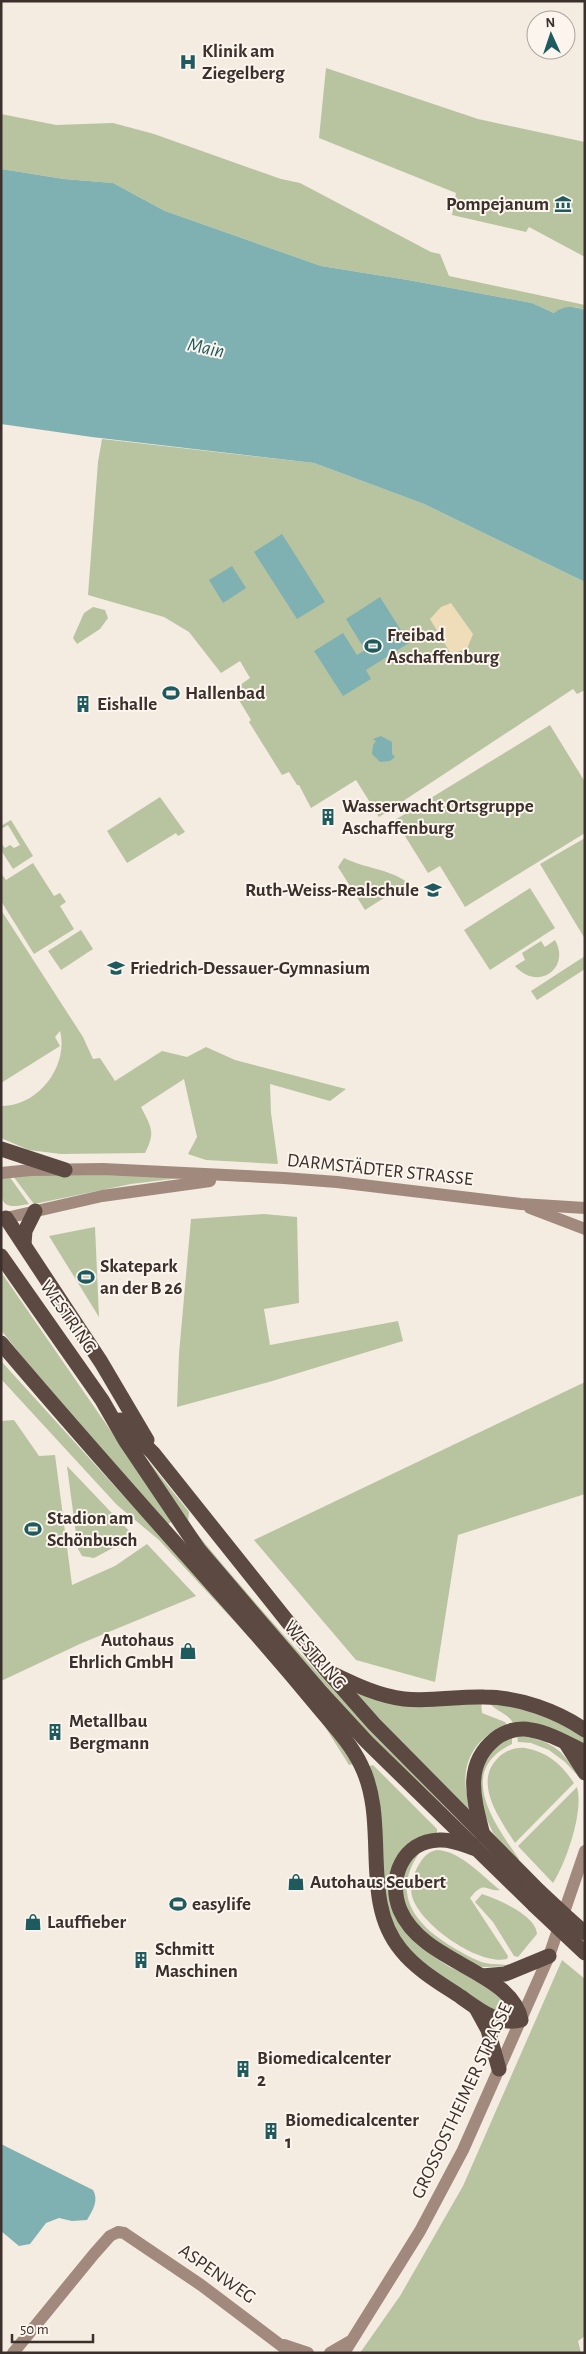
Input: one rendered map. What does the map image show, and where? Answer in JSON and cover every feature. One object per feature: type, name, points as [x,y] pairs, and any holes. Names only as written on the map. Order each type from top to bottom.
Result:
[{"type":"highway","points":[[1,1149],[65,1170]]},
{"type":"highway","points":[[24,1244],[25,1231],[35,1211]]},
{"type":"highway","points":[[6,1218],[101,1362],[153,1452]]},
{"type":"highway","name":"WESTRING","points":[[1,1256],[102,1400],[136,1456],[199,1550],[319,1690],[398,1773],[480,1843],[537,1898]]},
{"type":"highway","points":[[1,1343],[52,1404],[284,1666],[347,1742],[360,1763],[375,1816],[378,1894],[382,1912],[389,1933],[401,1951],[417,1966],[476,2008],[505,2022],[521,2020],[519,2009],[513,2001],[482,1976],[448,1958],[426,1942],[411,1927],[400,1910],[396,1893],[396,1876],[402,1860],[413,1848],[426,1841],[441,1840],[480,1843],[472,1783],[474,1768],[487,1746],[499,1735],[514,1730],[536,1731],[585,1752]]},
{"type":"highway","name":"WESTRING","points":[[102,1400],[153,1452],[327,1671],[480,1843]]},
{"type":"highway","points":[[284,1666],[319,1690]]},
{"type":"highway","points":[[327,1671],[386,1696],[424,1701],[484,1697],[509,1699],[578,1720],[585,1730]]},
{"type":"highway","points":[[566,1744],[585,1773]]},
{"type":"highway","points":[[537,1898],[585,1933]]},
{"type":"highway","points":[[537,1898],[585,1953]]},
{"type":"highway","points":[[482,1976],[505,1974],[549,1956]]},
{"type":"highway","points":[[476,2008],[488,2030],[499,2069]]},
{"type":"main road","name":"DARMSTÄDTER STRASSE","points":[[1,1173],[104,1169],[343,1183],[521,1204],[585,1208]]},
{"type":"main road","name":"DARMSTÄDTER STRASSE","points":[[6,1218],[128,1192],[235,1177]]},
{"type":"main road","name":"DARMSTÄDTER STRASSE","points":[[521,1204],[585,1229]]},
{"type":"main road","name":"GROSSOSTHEIMER STRASSE","points":[[344,2353],[430,2213],[463,2150],[549,1956],[585,1851]]},
{"type":"main road","name":"ASPENWEG","points":[[13,2353],[94,2254],[110,2236],[118,2232],[124,2233],[194,2280],[287,2349],[308,2353]]},
{"type":"main road","points":[[330,2353],[353,2339]]},
{"type":"green space","points":[[326,68],[478,119],[585,142],[585,257],[529,227],[526,232],[452,215],[456,193],[319,138]]},
{"type":"green space","points":[[1,114],[56,125],[113,123],[154,134],[281,179],[300,183],[431,252],[440,254],[449,276],[585,305],[585,310],[576,307],[554,313],[532,303],[321,266],[165,211],[113,183],[64,179],[1,169]]},
{"type":"green space","name":"Freibad Aschaffenburg","points":[[102,439],[314,463],[424,504],[585,582],[585,690],[577,694],[573,689],[379,817],[356,780],[311,808],[299,785],[297,785],[289,772],[282,775],[249,722],[251,720],[233,690],[250,678],[240,661],[221,673],[189,632],[164,617],[88,595],[98,462]]},
{"type":"green space","points":[[93,607],[105,610],[108,618],[100,629],[77,644],[73,638],[84,613]]},
{"type":"green space","points":[[550,725],[585,782],[585,833],[465,907],[440,866],[428,873],[395,820]]},
{"type":"green space","points":[[160,797],[185,832],[178,836],[176,833],[127,863],[107,831]]},
{"type":"green space","points":[[11,820],[33,856],[13,869],[1,850],[1,843],[5,848],[10,845],[14,848],[20,845],[8,825],[1,829],[1,826]]},
{"type":"green space","points":[[585,838],[585,939],[540,864]]},
{"type":"green space","points":[[344,858],[392,874],[407,882],[365,910],[338,867]]},
{"type":"green space","points":[[33,863],[54,896],[60,893],[66,902],[60,906],[74,929],[34,954],[1,901],[1,873],[6,880]]},
{"type":"green space","points":[[530,888],[555,928],[490,970],[464,930]]},
{"type":"green space","points":[[1,910],[83,1037],[93,1059],[100,1058],[115,1081],[162,1051],[187,1057],[206,1047],[235,1060],[346,1089],[330,1101],[270,1084],[271,1113],[278,1164],[206,1160],[188,1154],[197,1137],[184,1079],[141,1107],[151,1130],[150,1140],[145,1153],[61,1154],[29,1150],[1,1138],[1,1106],[27,1100],[48,1082],[60,1058],[62,1044],[60,1031],[55,1037],[60,1046],[1,1083]]},
{"type":"green space","points":[[81,930],[93,949],[61,970],[48,951]]},
{"type":"green space","points":[[555,940],[559,950],[559,960],[550,973],[542,977],[533,977],[515,966],[525,960],[522,953],[541,941],[545,947]]},
{"type":"green space","points":[[585,956],[585,969],[537,1000],[531,991]]},
{"type":"green space","points":[[76,1173],[188,1177],[131,1184],[34,1204],[13,1176]]},
{"type":"green space","points":[[9,1176],[29,1204],[12,1206],[4,1202],[1,1193],[1,1177]]},
{"type":"green space","points":[[264,1214],[297,1217],[299,1303],[264,1309],[270,1345],[398,1321],[403,1341],[269,1382],[177,1407],[179,1354],[191,1219]]},
{"type":"green space","name":"Skatepark an der B 26","points":[[95,1227],[99,1317],[49,1236]]},
{"type":"green space","points":[[1,1272],[173,1521],[168,1524],[51,1393],[1,1330]]},
{"type":"green space","points":[[1,1361],[317,1709],[353,1764],[349,1765],[322,1722],[248,1636],[159,1540],[117,1505],[1,1379]]},
{"type":"green space","points":[[585,1382],[585,1494],[458,1535],[435,1682],[356,1660],[254,1540]]},
{"type":"green space","points":[[14,1420],[39,1456],[55,1455],[72,1585],[115,1566],[147,1544],[196,1596],[82,1643],[1,1681],[1,1421]]},
{"type":"green space","points":[[128,1438],[130,1438],[189,1512],[188,1523],[224,1567],[375,1735],[494,1856],[492,1859],[357,1723],[236,1586],[177,1513]]},
{"type":"green space","points":[[67,1466],[130,1532],[126,1541],[94,1558],[82,1556],[78,1549]]},
{"type":"green space","points":[[350,1690],[481,1701],[482,1713],[505,1722],[507,1725],[483,1739],[475,1748],[470,1758],[466,1769],[465,1781],[469,1810]]},
{"type":"green space","points":[[488,1701],[513,1706],[574,1728],[585,1734],[585,1745],[513,1723]]},
{"type":"green space","points":[[517,1735],[539,1740],[554,1747],[573,1767],[579,1777],[565,1762],[549,1750],[531,1743],[518,1742]]},
{"type":"green space","points":[[512,1736],[512,1744],[495,1755],[486,1768],[483,1783],[485,1799],[491,1814],[519,1859],[517,1861],[493,1833],[478,1800],[484,1755]]},
{"type":"green space","points":[[525,1748],[541,1752],[553,1760],[574,1783],[515,1843],[492,1802],[488,1790],[488,1779],[490,1769],[500,1756],[510,1750]]},
{"type":"green space","points":[[373,1765],[437,1829],[437,1833],[424,1835],[406,1845],[394,1861],[389,1877],[389,1893],[393,1908],[400,1922],[410,1935],[435,1957],[490,1989],[505,2003],[500,2015],[425,1967],[389,1925],[366,1767]]},
{"type":"green space","points":[[577,1787],[579,1797],[576,1823],[568,1850],[553,1883],[518,1846]]},
{"type":"green space","points":[[437,1850],[446,1851],[463,1859],[500,1890],[482,1888],[470,1898],[508,1956],[507,1959],[481,1956],[466,1950],[438,1930],[417,1907],[411,1893],[413,1876],[424,1857]]},
{"type":"green space","points":[[420,1852],[411,1867],[407,1881],[407,1895],[418,1919],[440,1939],[473,1958],[485,1963],[515,1966],[481,1967],[427,1938],[401,1902],[405,1863]]},
{"type":"green space","points":[[482,1894],[515,1909],[530,1920],[535,1927],[537,1934],[518,1957],[514,1956],[493,1922],[475,1902]]},
{"type":"green space","points":[[562,1960],[585,1979],[585,2336],[578,2341],[581,2353],[360,2353],[400,2296],[463,2186]]},
{"type":"sand","points":[[451,603],[473,634],[467,649],[451,654],[430,619],[441,607]]},
{"type":"water","name":"Main","points":[[1,169],[64,179],[113,183],[165,211],[321,266],[532,303],[554,313],[569,307],[585,310],[585,582],[424,504],[314,463],[92,437],[1,424]]},
{"type":"water","points":[[282,534],[325,602],[297,619],[254,552]]},
{"type":"water","points":[[232,566],[246,588],[223,603],[209,580]]},
{"type":"water","points":[[380,597],[409,643],[366,670],[371,679],[343,696],[314,651],[343,633],[357,655],[365,650],[346,619]]},
{"type":"water","points":[[381,736],[392,742],[392,754],[395,757],[390,761],[380,762],[372,754],[373,745],[376,741],[373,739]]},
{"type":"water","points":[[1,2144],[93,2190],[95,2201],[87,2220],[72,2221],[59,2218],[46,2223],[30,2244],[19,2246],[1,2231]]},
{"type":"place","name":"Klinik am Ziegelberg","points":[[188,62]]},
{"type":"place","name":"Pompejanum","points":[[563,204]]},
{"type":"place","name":"Freibad Aschaffenburg","points":[[373,646]]},
{"type":"place","name":"Hallenbad","points":[[171,693]]},
{"type":"place","name":"Eishalle","points":[[83,704]]},
{"type":"place","name":"Wasserwacht Ortsgruppe Aschaffenburg","points":[[328,817]]},
{"type":"place","name":"Ruth-Weiss-Realschule","points":[[433,890]]},
{"type":"place","name":"Friedrich-Dessauer-Gymnasium","points":[[116,968]]},
{"type":"place","name":"Skatepark an der B 26","points":[[86,1277]]},
{"type":"place","name":"Stadion am Schönbusch","points":[[33,1529]]},
{"type":"place","name":"Autohaus Ehrlich GmbH","points":[[188,1651]]},
{"type":"place","name":"Metallbau Bergmann","points":[[55,1732]]},
{"type":"place","name":"Autohaus Seubert","points":[[296,1882]]},
{"type":"place","name":"easylife","points":[[178,1904]]},
{"type":"place","name":"Lauffieber","points":[[33,1922]]},
{"type":"place","name":"Schmitt Maschinen","points":[[141,1960]]},
{"type":"place","name":"Biomedicalcenter 2","points":[[243,2069]]},
{"type":"place","name":"Biomedicalcenter 1","points":[[271,2131]]}]
